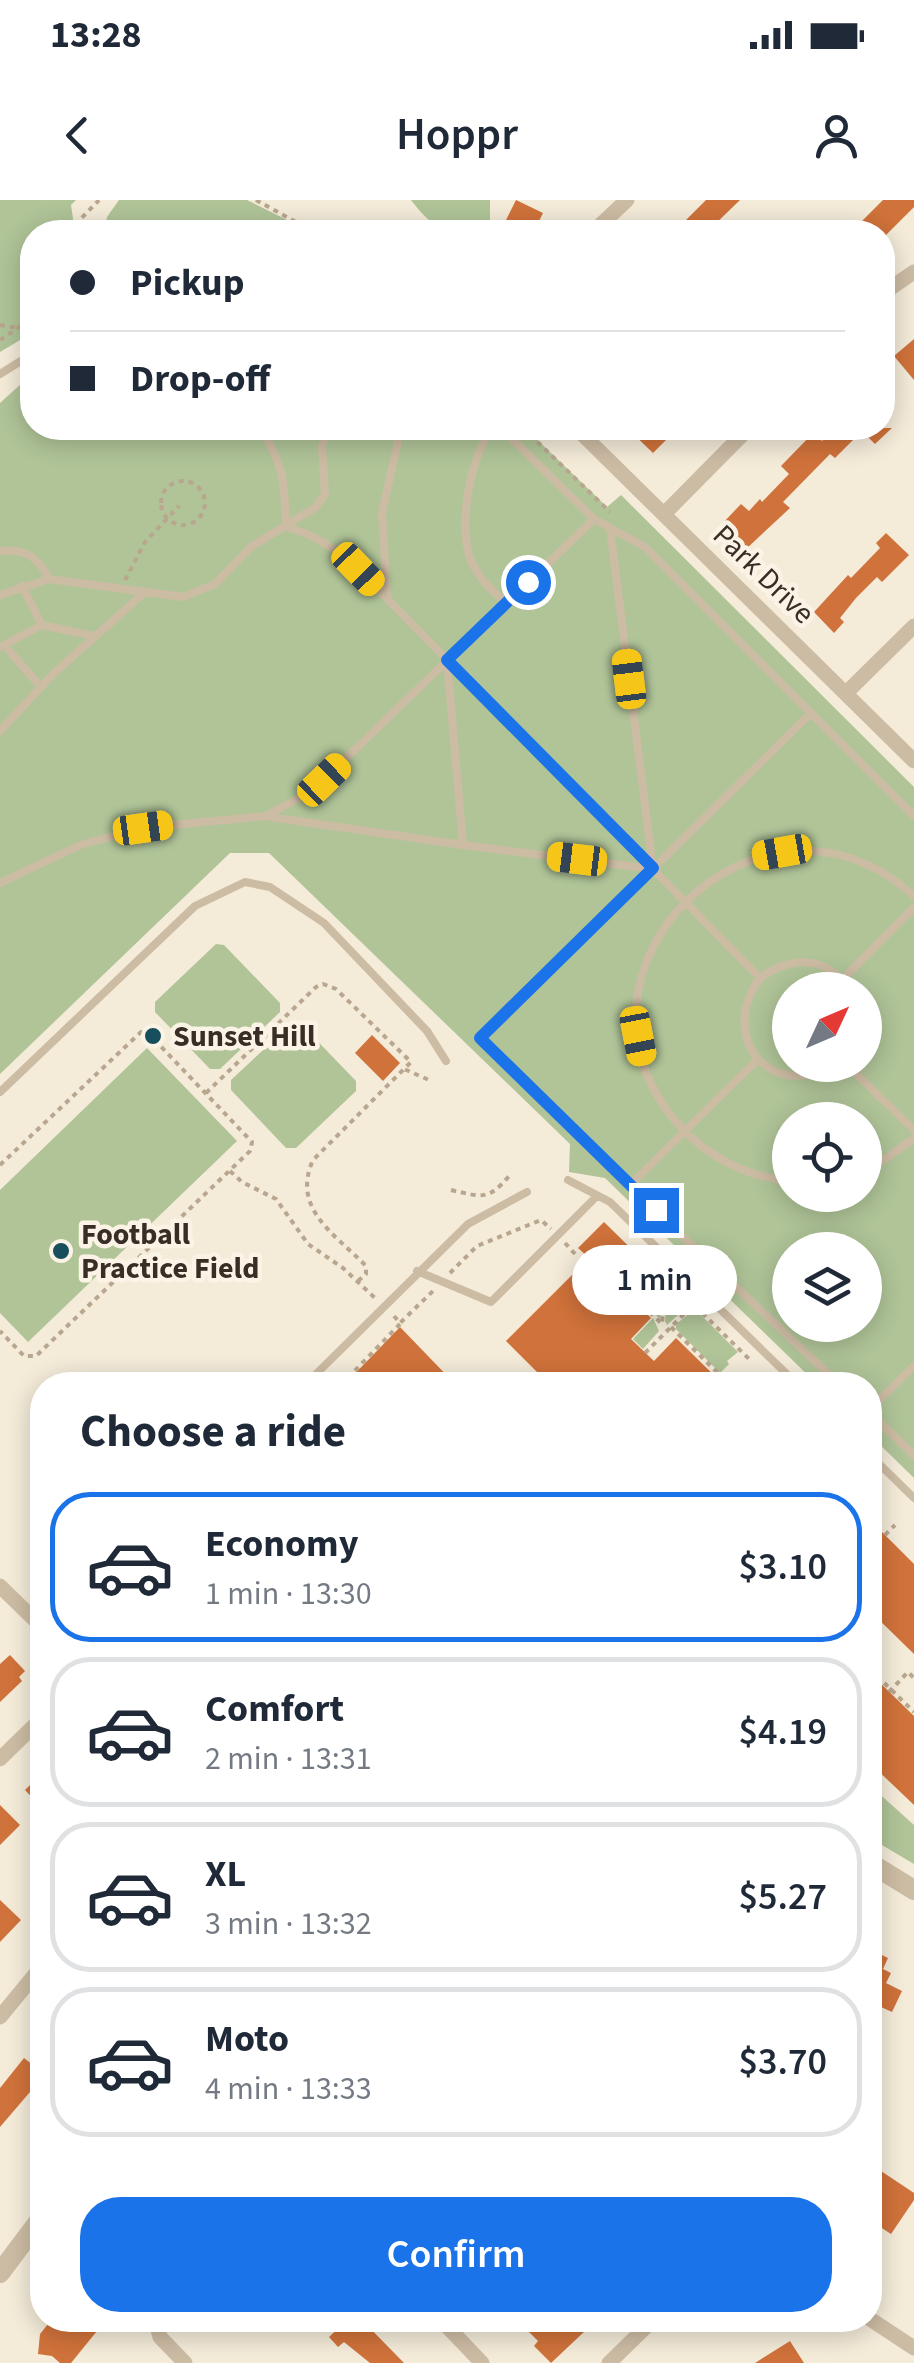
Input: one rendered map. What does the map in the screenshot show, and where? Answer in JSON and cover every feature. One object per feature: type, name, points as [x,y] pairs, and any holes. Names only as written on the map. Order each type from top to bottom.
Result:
[{"type":"street","points":[[605,220],[626,200]]},
{"type":"street","name":"Park Drive","points":[[588,440],[914,761]]},
{"type":"street","points":[[664,514],[737,440]]},
{"type":"street","points":[[846,693],[914,626]]},
{"type":"street","points":[[0,1586],[30,1615]]},
{"type":"street","points":[[0,1759],[30,1730]]},
{"type":"street","points":[[882,1871],[914,1890]]},
{"type":"street","points":[[0,2017],[30,1981]]},
{"type":"street","points":[[0,2273],[30,2234]]},
{"type":"street","points":[[882,2327],[914,2348]]},
{"type":"street","points":[[158,2332],[185,2363]]},
{"type":"street","points":[[452,2332],[482,2363]]},
{"type":"street","points":[[609,2363],[641,2332]]},
{"type":"lane","points":[[268,440],[283,473],[286,528]]},
{"type":"lane","points":[[0,595],[48,578],[182,598],[216,584],[252,546],[316,507],[325,494],[324,440]]},
{"type":"lane","points":[[387,598],[382,513],[398,440]]},
{"type":"lane","points":[[483,440],[472,472],[466,519],[468,548],[483,581],[506,603]]},
{"type":"lane","points":[[513,440],[594,519],[646,547],[914,816]]},
{"type":"lane","points":[[266,816],[312,791],[594,519]]},
{"type":"lane","points":[[286,528],[306,532],[332,545],[760,978]]},
{"type":"lane","points":[[610,528],[653,868]]},
{"type":"lane","points":[[0,551],[32,556],[41,562],[48,578]]},
{"type":"lane","points":[[22,586],[42,626]]},
{"type":"lane","points":[[0,730],[94,636],[144,593]]},
{"type":"lane","points":[[41,687],[2,646],[42,626],[94,636]]},
{"type":"lane","points":[[447,660],[464,845]]},
{"type":"lane","points":[[811,713],[480,1038],[629,1186],[826,1372]]},
{"type":"lane","points":[[0,883],[83,844],[143,828],[266,816],[653,868]]},
{"type":"lane","points":[[772,1176],[738,1168],[684,1132],[649,1078],[642,1057],[637,1014],[638,992],[650,951],[684,900],[703,884],[761,856],[825,853],[867,864],[914,896]]},
{"type":"lane","points":[[0,1092],[195,906],[245,882],[270,887],[324,923],[427,1031],[446,1061]]},
{"type":"lane","points":[[850,972],[914,907]]},
{"type":"lane","points":[[772,1068],[758,1060],[744,1033],[742,1020],[750,992],[773,969],[800,961],[814,962],[835,972]]},
{"type":"lane","points":[[629,1186],[758,1060]]},
{"type":"lane","points":[[865,1082],[914,1130]]},
{"type":"lane","points":[[882,1161],[914,1138]]},
{"type":"lane","points":[[568,1180],[610,1202],[785,1372]]},
{"type":"lane","points":[[318,1372],[468,1224],[526,1192]]},
{"type":"lane","points":[[418,1271],[491,1302],[595,1195]]},
{"type":"lane","points":[[882,1399],[914,1366]]},
{"type":"lane","points":[[882,1423],[914,1455]]},
{"type":"lane","points":[[882,1467],[914,1498]]},
{"type":"path","points":[[80,220],[99,200]]},
{"type":"path","points":[[256,200],[292,220]]},
{"type":"path","points":[[0,325],[18,328]]},
{"type":"path","points":[[0,340],[18,328]]},
{"type":"path","points":[[176,481],[193,482],[206,496],[205,512],[192,524],[174,524],[168,518],[162,510],[162,493],[176,481]]},
{"type":"path","points":[[122,589],[137,554],[180,506]]},
{"type":"path","points":[[206,1093],[323,984],[336,989],[411,1062],[313,1160],[305,1190],[309,1206],[368,1269],[358,1281]]},
{"type":"path","points":[[0,1165],[141,1032],[149,1034],[252,1142],[250,1152],[36,1356],[24,1356],[0,1331]]},
{"type":"path","points":[[404,1069],[429,1080]]},
{"type":"path","points":[[230,1170],[242,1182],[276,1199],[308,1244],[358,1281],[400,1323]]},
{"type":"path","points":[[451,1190],[481,1197],[495,1192],[509,1176]]},
{"type":"path","points":[[353,1372],[476,1246],[541,1220],[576,1254]]},
{"type":"path","points":[[663,1335],[669,1260]]},
{"type":"path","points":[[681,1292],[752,1361]]},
{"type":"path","points":[[635,1298],[662,1324]]},
{"type":"path","points":[[645,1352],[693,1305]]},
{"type":"path","points":[[672,1326],[716,1372]]},
{"type":"path","points":[[657,1340],[663,1348]]},
{"type":"path","points":[[885,1535],[895,1524]]},
{"type":"path","points":[[890,1690],[908,1672],[914,1678]]},
{"type":"path","points":[[882,1681],[914,1712]]},
{"type":"green space","points":[[0,200],[76,200],[71,205],[73,220],[20,220],[20,340],[0,352]]},
{"type":"green space","points":[[119,200],[247,200],[287,220],[106,220]]},
{"type":"green space","points":[[411,200],[490,200],[490,220],[428,219]]},
{"type":"green space","points":[[20,385],[20,440],[537,440],[607,507],[621,495],[914,787],[914,1478],[882,1447],[882,1372],[805,1372],[774,1342],[882,1342],[882,1232],[772,1232],[772,1340],[605,1178],[569,1172],[570,1144],[269,853],[230,853],[0,1074],[0,403]]},
{"type":"green space","points":[[216,944],[224,945],[280,1003],[280,1012],[220,1069],[210,1069],[155,1012],[155,1002]]},
{"type":"green space","points":[[292,1023],[300,1023],[356,1081],[356,1091],[296,1148],[286,1148],[231,1090],[231,1080]]},
{"type":"green space","name":"Football Practice Field","points":[[147,1048],[237,1141],[28,1342],[0,1313],[0,1190]]},
{"type":"green space","points":[[670,1271],[678,1278],[682,1290],[679,1293],[688,1306],[667,1325],[665,1321]]},
{"type":"green space","points":[[664,1273],[660,1319],[644,1303],[653,1293],[649,1288]]},
{"type":"green space","points":[[695,1309],[738,1352],[719,1372],[676,1329],[676,1324]]},
{"type":"green space","points":[[653,1318],[659,1331],[643,1349],[633,1339]]},
{"type":"green space","points":[[882,1796],[914,1825],[914,1864],[882,1845]]},
{"type":"building","points":[[516,200],[543,213],[540,220],[506,220]]},
{"type":"building","points":[[706,200],[740,200],[719,220],[686,220]]},
{"type":"building","points":[[883,200],[914,200],[914,207],[895,226],[895,220],[863,220]]},
{"type":"building","points":[[914,339],[914,380],[895,357]]},
{"type":"building","points":[[639,440],[666,440],[653,453]]},
{"type":"building","points":[[806,440],[853,440],[835,458],[830,454],[783,502],[790,508],[746,549],[721,525],[741,504],[749,511],[760,499],[762,502],[789,474],[781,466]]},
{"type":"building","points":[[886,533],[909,555],[882,582],[877,577],[856,598],[834,633],[814,612],[880,548],[876,543]]},
{"type":"building","points":[[372,1035],[400,1063],[383,1081],[355,1053]]},
{"type":"building","points":[[604,1222],[657,1274],[633,1300],[651,1318],[631,1339],[654,1361],[676,1338],[711,1372],[537,1372],[506,1341],[589,1258],[578,1248]]},
{"type":"building","points":[[400,1327],[443,1372],[357,1372]]},
{"type":"building","points":[[882,1532],[914,1564],[914,1654],[882,1623]]},
{"type":"building","points":[[10,1655],[25,1671],[19,1677],[22,1681],[0,1702],[0,1664]]},
{"type":"building","points":[[882,1685],[914,1716],[914,1805],[882,1774]]},
{"type":"building","points":[[0,1805],[20,1825],[0,1845]]},
{"type":"building","points":[[0,1900],[21,1920],[0,1942]]},
{"type":"building","points":[[882,1955],[888,1958],[883,1969],[891,1973],[886,1983],[902,1991],[892,2012],[882,2007]]},
{"type":"building","points":[[24,2058],[30,2063],[30,2092],[0,2127],[0,2088]]},
{"type":"building","points":[[882,2172],[914,2193],[914,2200],[891,2234],[882,2228]]},
{"type":"building","points":[[96,2332],[71,2363],[38,2354],[40,2334]]},
{"type":"building","points":[[334,2332],[374,2332],[404,2363],[370,2363],[344,2342],[338,2347],[329,2337]]},
{"type":"building","points":[[529,2332],[584,2332],[551,2363],[534,2346],[538,2341]]},
{"type":"building","points":[[790,2341],[804,2363],[755,2363]]},
{"type":"place","name":"Sunset Hill","points":[[153,1036]]},
{"type":"place","name":"Football Practice Field","points":[[61,1251]]},
{"type":"route","points":[[528,582],[447,660],[653,868],[480,1038],[656,1210]]}]
